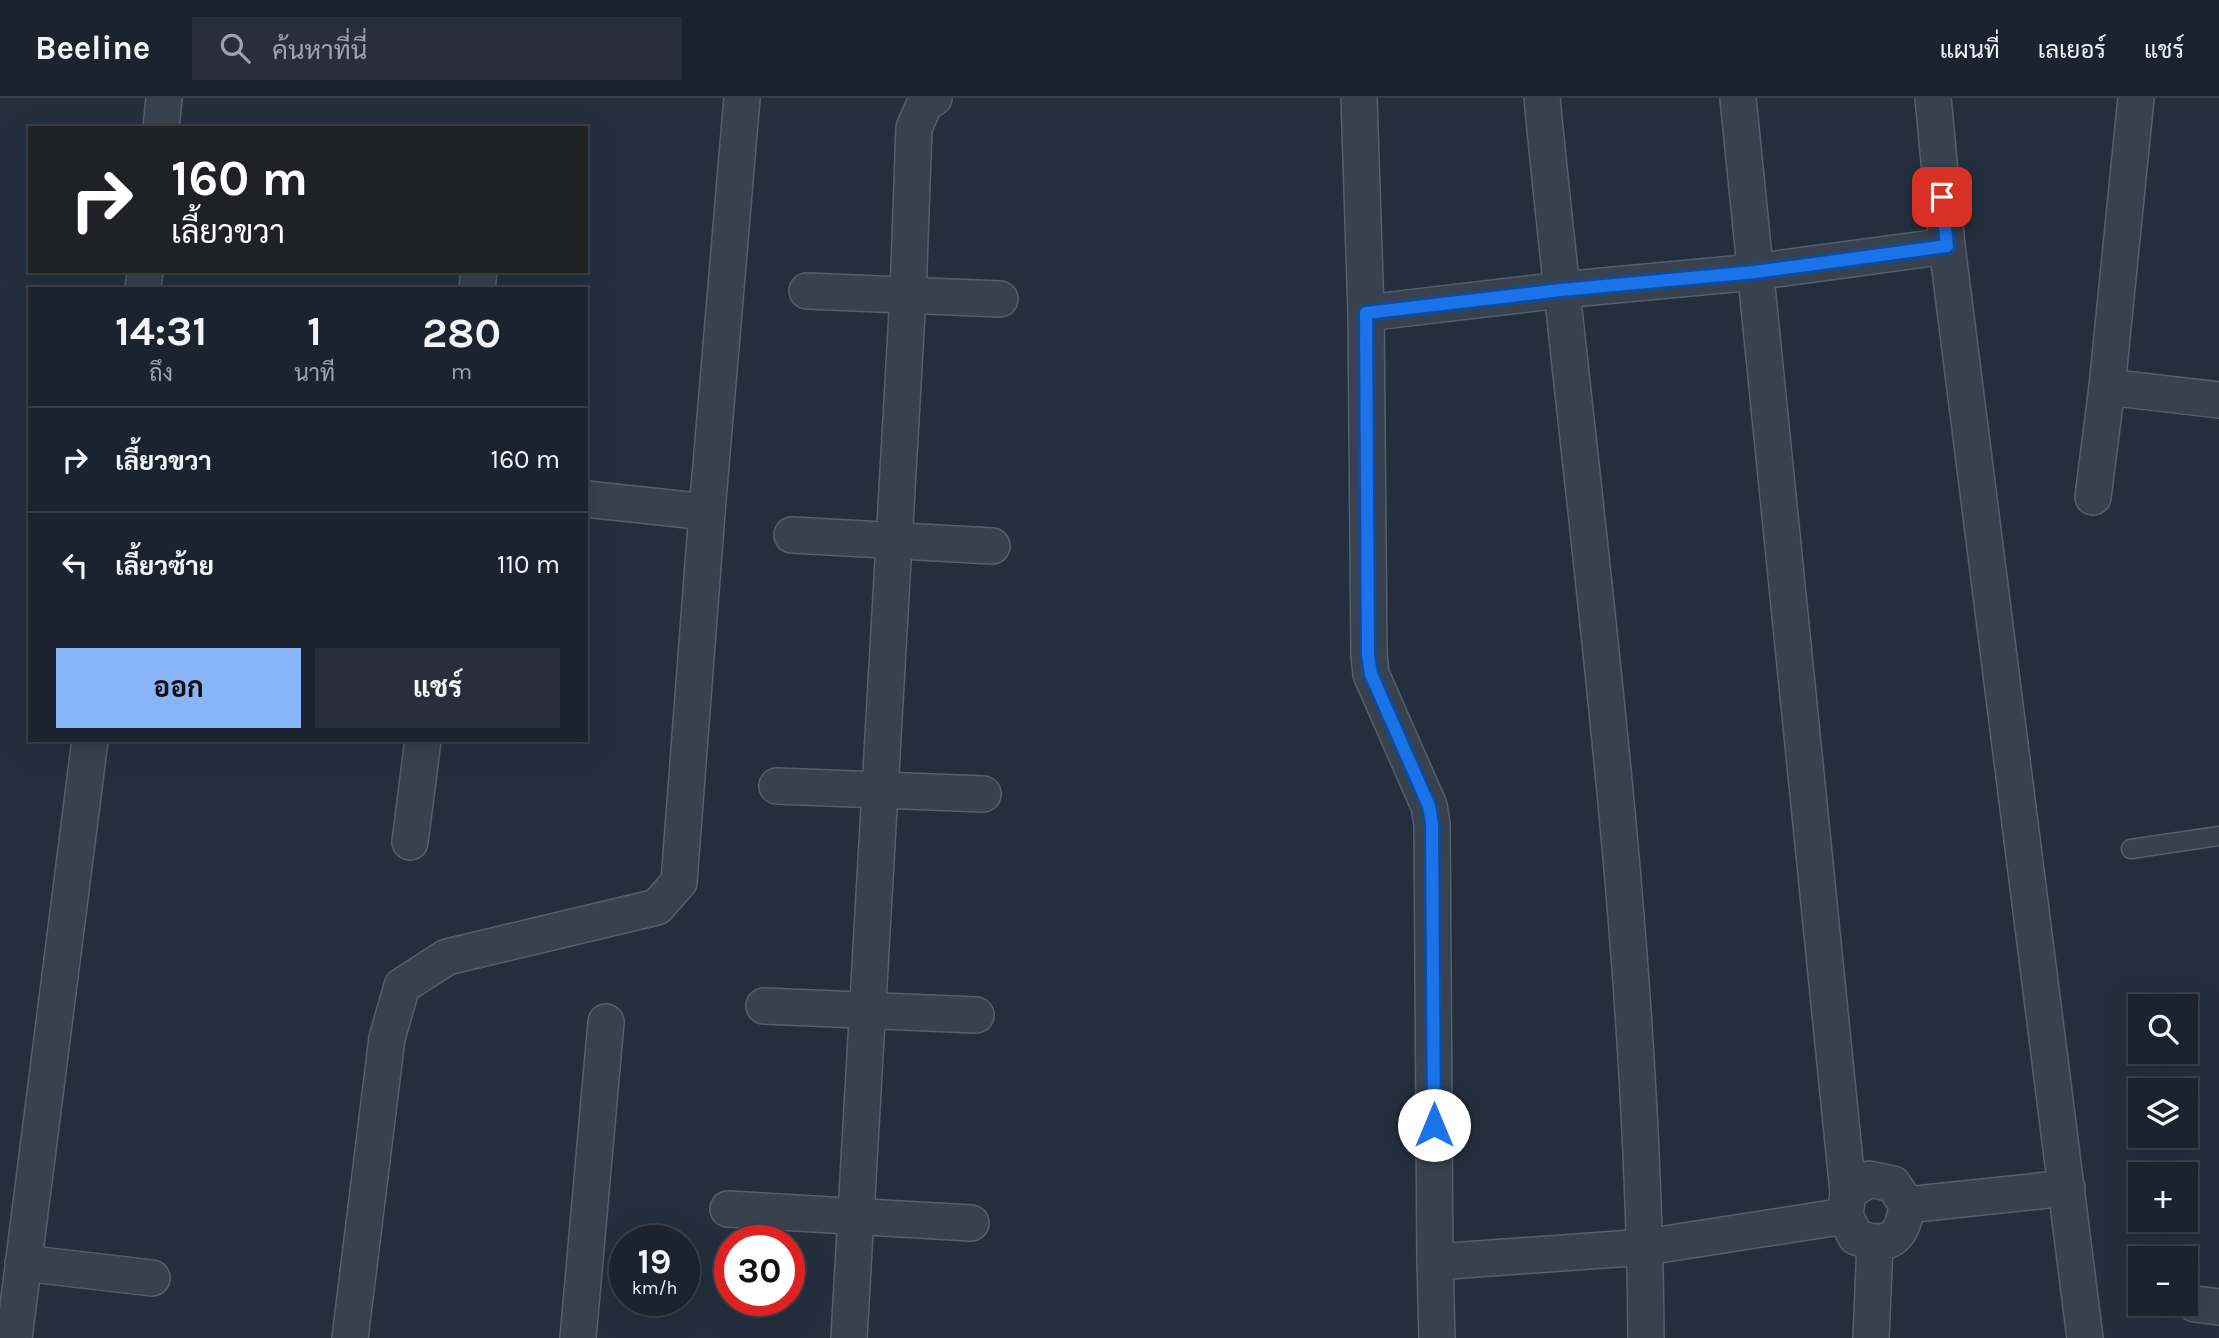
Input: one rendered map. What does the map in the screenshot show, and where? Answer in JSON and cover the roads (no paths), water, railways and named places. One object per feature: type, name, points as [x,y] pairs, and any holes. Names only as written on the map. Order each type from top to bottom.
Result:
[{"type":"street","points":[[161,126],[164,98]]},
{"type":"street","points":[[350,1338],[387,1038],[402,986],[447,957],[657,907],[679,882],[742,98]]},
{"type":"street","points":[[849,1338],[908,295],[914,128],[925,103],[934,98]]},
{"type":"street","points":[[1359,98],[1366,313],[1368,655],[1371,674],[1429,806],[1432,824],[1434,1262],[1437,1338]]},
{"type":"street","points":[[1542,98],[1616,796],[1630,965],[1646,1247],[1646,1338]]},
{"type":"street","points":[[1434,1262],[1646,1247],[1846,1204],[1869,1179],[1893,1184],[1907,1205],[1904,1225],[1894,1237],[1875,1244],[1856,1237],[1846,1204],[1738,98]]},
{"type":"street","points":[[1933,98],[1947,246],[2085,1338]]},
{"type":"street","points":[[2093,497],[2107,387],[2136,98]]},
{"type":"street","points":[[1366,313],[1561,290],[1755,272],[1947,246]]},
{"type":"street","points":[[807,290],[1000,299]]},
{"type":"street","points":[[2107,387],[2219,400]]},
{"type":"street","points":[[588,499],[707,512]]},
{"type":"street","points":[[792,535],[992,546]]},
{"type":"street","points":[[15,1338],[90,742]]},
{"type":"street","points":[[411,842],[423,742]]},
{"type":"street","points":[[777,786],[984,794]]},
{"type":"street","points":[[764,1006],[976,1015]]},
{"type":"street","points":[[578,1338],[606,1022]]},
{"type":"street","points":[[1907,1205],[2067,1188]]},
{"type":"street","points":[[728,1209],[971,1223]]},
{"type":"street","points":[[1871,1338],[1875,1244]]},
{"type":"street","points":[[23,1263],[152,1278]]},
{"type":"lane","points":[[2131,849],[2219,836]]}]
